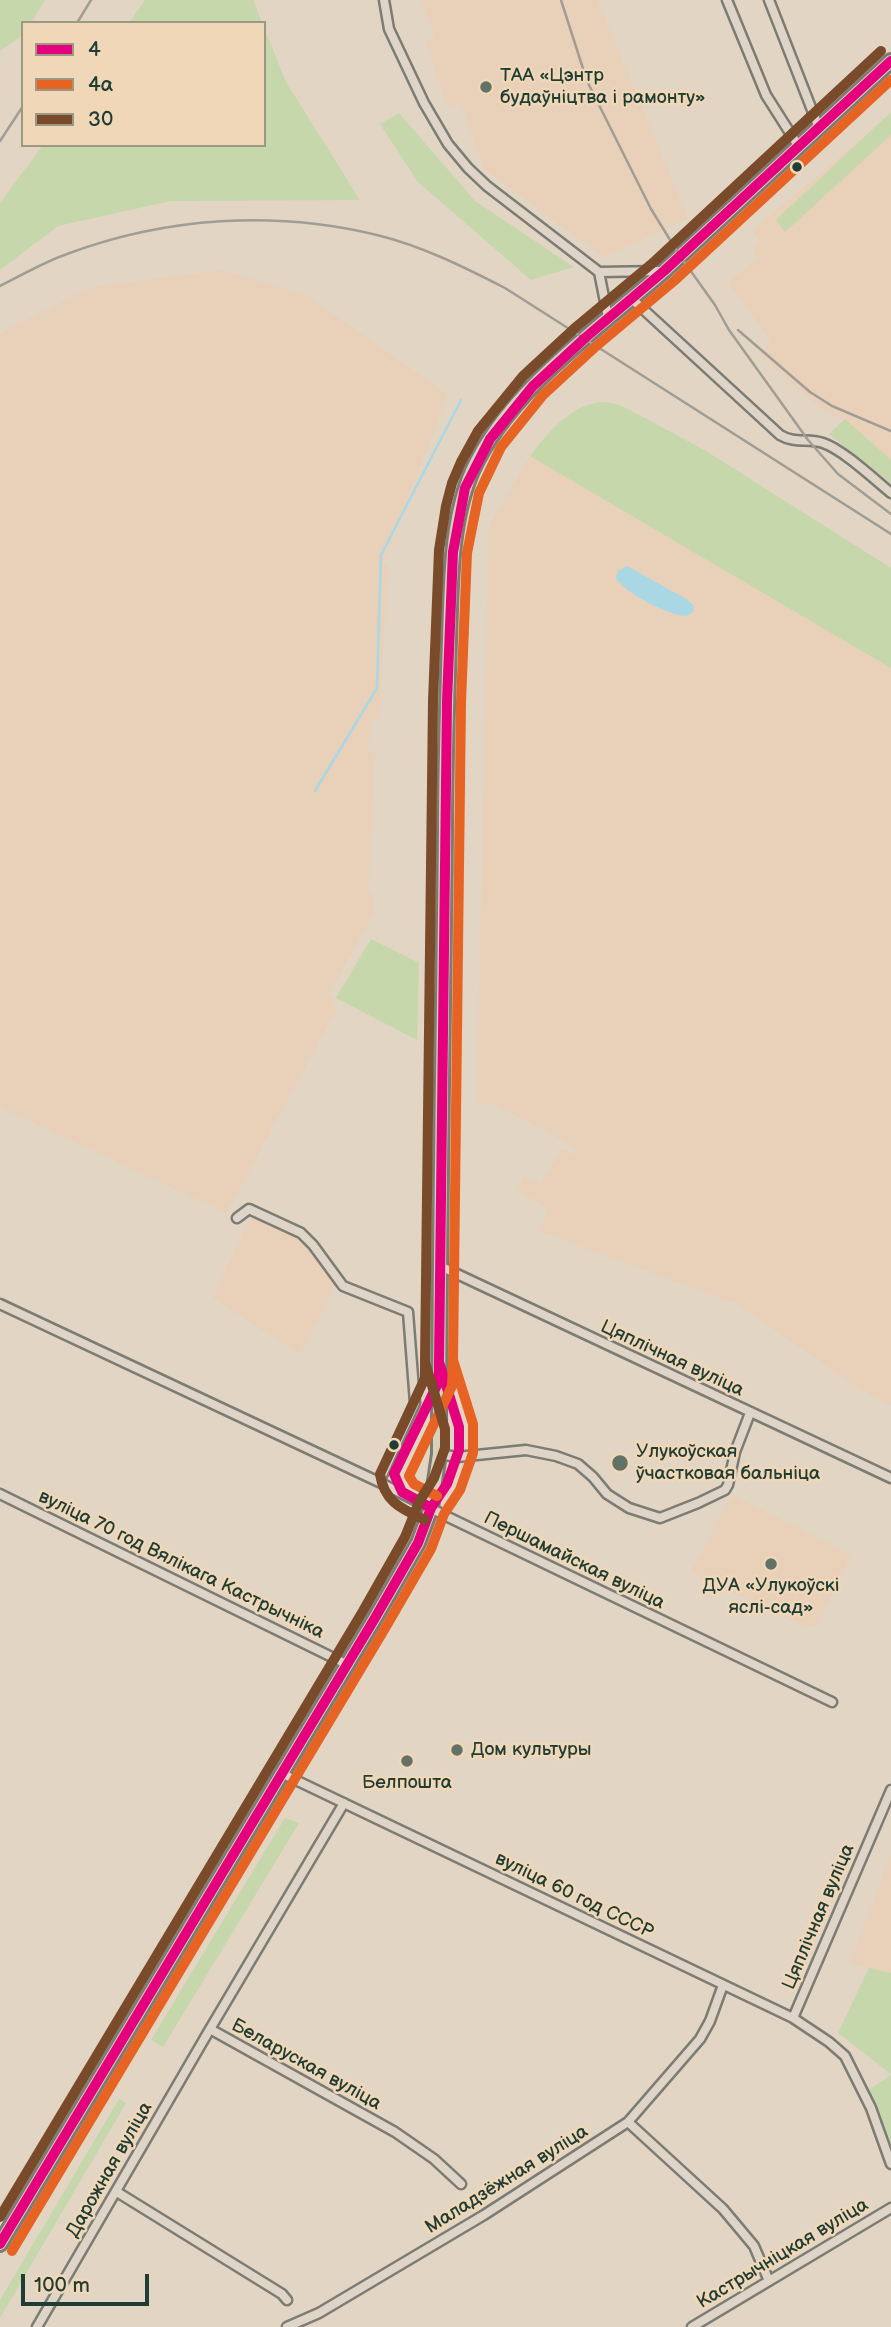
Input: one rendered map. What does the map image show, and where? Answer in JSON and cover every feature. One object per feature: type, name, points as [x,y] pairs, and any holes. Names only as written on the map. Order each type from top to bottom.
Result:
[{"type":"main road","points":[[0,2244],[348,1665],[418,1543],[431,1508],[439,1454],[446,729],[451,592],[461,497],[478,459],[504,421],[554,367],[608,317],[664,271],[891,61]]},
{"type":"street","points":[[384,0],[389,29],[424,103],[448,144],[487,186],[599,272],[664,271]]},
{"type":"street","points":[[727,0],[766,94],[799,147]]},
{"type":"street","points":[[769,0],[819,128]]},
{"type":"street","points":[[599,272],[608,317]]},
{"type":"street","points":[[632,299],[780,435],[789,441],[824,443],[891,493]]},
{"type":"street","points":[[237,1218],[249,1209],[301,1233],[343,1286],[408,1312],[415,1403],[379,1482]]},
{"type":"street","name":"Цяплічная вуліца","points":[[440,1266],[891,1478]]},
{"type":"street","name":"Першамайская вуліца","points":[[0,1304],[379,1482],[832,1702]]},
{"type":"street","points":[[439,1454],[457,1457],[526,1450],[556,1456],[578,1464],[607,1494],[629,1508],[660,1518],[724,1490],[728,1485],[735,1452],[750,1413]]},
{"type":"street","name":"вуліца 70 год Вялікага Кастрычніка","points":[[0,1494],[348,1665]]},
{"type":"street","name":"вуліца 60 год СССР","points":[[283,1774],[793,2018],[830,2042],[845,2056],[871,2108],[891,2164]]},
{"type":"street","name":"Цяплічная вуліца","points":[[793,2018],[891,1790]]},
{"type":"street","name":"Беларуская вуліца","points":[[344,1803],[210,2029],[395,2132],[434,2159],[461,2184]]},
{"type":"street","name":"Маладзёжная вуліца","points":[[287,2327],[319,2313],[484,2215],[628,2122],[688,2054],[710,2021],[723,1985]]},
{"type":"street","name":"Дарожная вуліца","points":[[37,2327],[210,2029]]},
{"type":"street","points":[[628,2122],[723,2209],[754,2246],[769,2281]]},
{"type":"street","points":[[117,2192],[282,2294],[286,2300]]},
{"type":"street","name":"Кастрычніцкая вуліца","points":[[692,2327],[891,2208]]},
{"type":"shaded area","points":[[421,0],[597,0],[688,218],[604,257],[484,169],[461,103],[448,108],[426,41],[435,37]]},
{"type":"shaded area","points":[[891,114],[891,460],[845,419],[824,411],[759,355],[771,341],[728,282],[758,259],[752,250],[760,242],[753,230]]},
{"type":"shaded area","points":[[222,270],[308,296],[448,395],[382,564],[388,564],[379,719],[371,719],[368,752],[375,753],[368,893],[373,894],[375,911],[328,996],[334,1000],[332,1004],[338,1007],[226,1213],[0,1107],[0,335],[93,287]]},
{"type":"shaded area","points":[[530,456],[891,667],[891,1406],[861,1390],[737,1304],[539,1231],[549,1208],[517,1191],[524,1177],[541,1185],[562,1148],[572,1155],[577,1148],[496,1105],[477,1102],[489,526]]},
{"type":"shaded area","points":[[261,1219],[304,1242],[336,1283],[300,1354],[213,1298],[249,1221]]},
{"type":"shaded area","name":"ДУА «Улукоўскі яслі-сад»","points":[[732,1495],[851,1555],[817,1625],[807,1627],[691,1572]]},
{"type":"shaded area","points":[[891,1855],[891,1973],[850,1964]]},
{"type":"green space","points":[[0,0],[45,0],[32,21],[21,21],[21,36],[0,51]]},
{"type":"green space","points":[[145,0],[253,0],[261,21],[130,21]]},
{"type":"green space","points":[[266,33],[286,82],[360,200],[171,201],[58,226],[0,270],[0,203],[42,147],[266,147]]},
{"type":"green space","points":[[891,112],[891,135],[785,232],[776,220]]},
{"type":"green space","points":[[399,113],[475,201],[574,267],[531,280],[418,182],[380,124]]},
{"type":"green space","points":[[599,402],[626,408],[706,451],[891,568],[891,668],[530,456],[568,415]]},
{"type":"green space","points":[[845,419],[891,460],[891,483],[829,434]]},
{"type":"green space","points":[[371,939],[419,963],[417,1040],[336,998]]},
{"type":"green space","points":[[285,1818],[299,1823],[163,2047],[151,2040]]},
{"type":"green space","points":[[869,1968],[891,1973],[891,2074],[838,2033]]},
{"type":"green space","points":[[891,2075],[891,2146],[868,2090]]},
{"type":"green space","points":[[119,2099],[126,2103],[0,2318],[0,2300]]},
{"type":"water","points":[[627,566],[688,600],[694,606],[693,612],[687,616],[670,612],[648,603],[628,590],[616,578],[618,571]]},
{"type":"waterway","points":[[315,791],[377,688],[381,555],[461,400]]},
{"type":"railway","points":[[78,21],[91,0]]},
{"type":"railway","points":[[561,0],[587,81],[651,209],[680,256],[808,440],[838,474],[891,514]]},
{"type":"railway","points":[[0,141],[21,109]]},
{"type":"railway","points":[[0,286],[67,254],[143,232],[182,225],[260,220],[299,222],[377,235],[443,258],[505,288],[891,534]]},
{"type":"railway","points":[[738,330],[810,392],[832,406],[891,431]]},
{"type":"transit line","name":"30","points":[[0,2217],[363,1611],[405,1537],[419,1502],[434,1478],[445,1448],[445,1429],[425,1362],[433,701],[439,550],[452,483],[478,431],[523,376],[576,327],[655,261],[881,51]]},
{"type":"transit line","name":"4","points":[[0,2244],[375,1618],[418,1543],[431,1508],[447,1484],[459,1450],[459,1427],[439,1362],[447,701],[453,552],[465,488],[490,439],[533,386],[664,271],[891,61]]},
{"type":"transit line","name":"4а","points":[[12,2251],[431,1549],[444,1514],[460,1490],[473,1453],[473,1424],[453,1360],[461,702],[467,553],[479,493],[501,447],[543,395],[674,281],[891,80]]},
{"type":"transit line","name":"30","points":[[425,1361],[425,1378],[380,1474],[390,1498],[425,1520]]},
{"type":"transit line","name":"4","points":[[431,1508],[402,1492],[394,1474],[439,1381],[439,1361]]},
{"type":"transit line","name":"4а","points":[[437,1496],[414,1484],[409,1476],[452,1386],[453,1361]]},
{"type":"place","name":"ТАА «Цэнтр будаўніцтва і рамонту»","points":[[486,87]]},
{"type":"place","name":"Улукоўская ўчастковая бальніца","points":[[620,1463]]},
{"type":"place","name":"ДУА «Улукоўскі яслі-сад»","points":[[771,1564]]},
{"type":"place","name":"Дом культуры","points":[[457,1750]]},
{"type":"place","name":"Белпошта","points":[[407,1761]]}]
